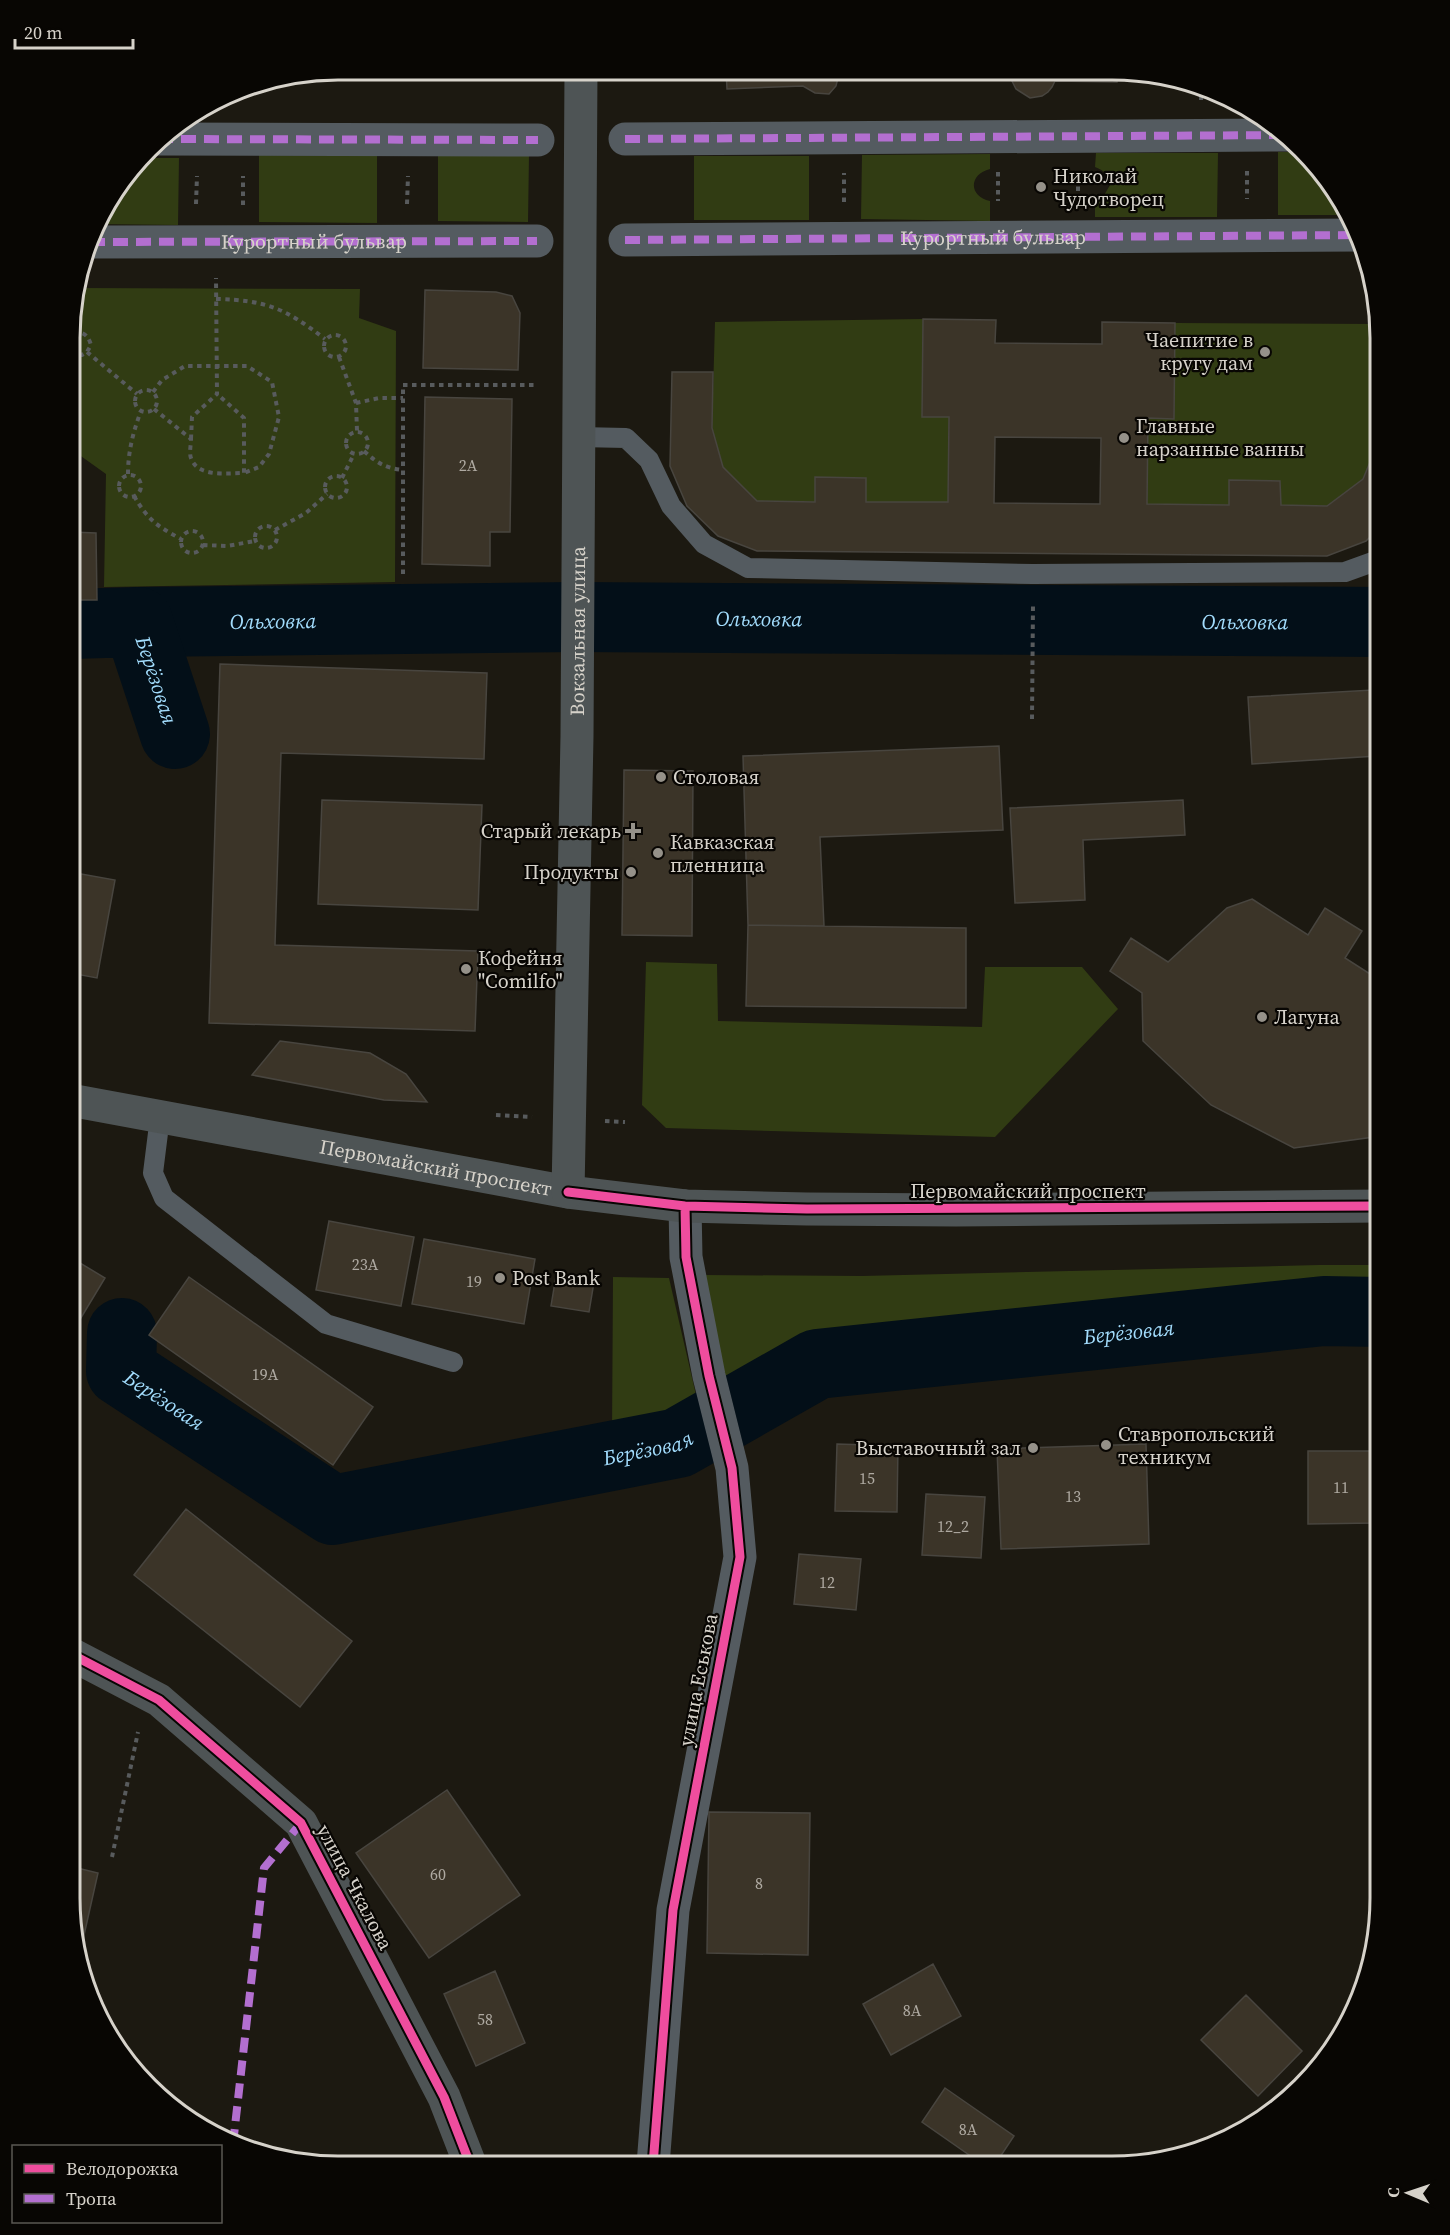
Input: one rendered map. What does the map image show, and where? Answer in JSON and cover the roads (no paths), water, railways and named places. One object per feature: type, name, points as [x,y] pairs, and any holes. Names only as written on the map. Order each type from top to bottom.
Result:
[{"type":"main road","name":"Вокзальная улица","points":[[568,1192],[577,688],[581,80]]},
{"type":"main road","name":"Первомайский проспект","points":[[80,1102],[568,1192],[685,1206],[925,1210],[1370,1206]]},
{"type":"main road","name":"улица Чкалова","points":[[80,1659],[159,1700],[301,1823],[444,2097],[467,2156]]},
{"type":"street","points":[[625,139],[1272,135]]},
{"type":"street","points":[[173,139],[538,140]]},
{"type":"street","name":"Курортный бульвар","points":[[625,240],[1349,235]]},
{"type":"street","name":"Курортный бульвар","points":[[98,242],[537,240]]},
{"type":"street","name":"улица Еськова","points":[[654,2156],[673,1910],[740,1557],[732,1468],[709,1376],[686,1257],[685,1206]]},
{"type":"lane","points":[[579,437],[626,438],[649,459],[671,506],[704,544],[747,568],[1033,573],[1345,572],[1370,564]]},
{"type":"lane","points":[[160,1117],[153,1173],[164,1198],[326,1324],[453,1362]]},
{"type":"waterway","name":"Ольховка","points":[[138,622],[576,617],[1370,622]]},
{"type":"waterway","name":"Берёзовая","points":[[80,624],[138,622],[175,734]]},
{"type":"waterway","name":"Берёзовая","points":[[122,1333],[121,1371],[333,1510],[678,1443],[817,1364],[1324,1311],[1370,1312]]},
{"type":"place","name":"Николай Чудотворец","points":[[1041,187]]},
{"type":"place","name":"Чаепитие в кругу дам","points":[[1265,352]]},
{"type":"place","name":"Главные нарзанные ванны","points":[[1124,438]]},
{"type":"place","name":"Столовая","points":[[661,777]]},
{"type":"place","name":"Старый лекарь","points":[[633,831]]},
{"type":"place","name":"Кавказская пленница","points":[[658,853]]},
{"type":"place","name":"Продукты","points":[[631,872]]},
{"type":"place","name":"Кофейня \"Comilfo\"","points":[[466,969]]},
{"type":"place","name":"Лагуна","points":[[1262,1017]]},
{"type":"place","name":"Post Bank","points":[[500,1278]]},
{"type":"place","name":"Ставропольский техникум","points":[[1106,1445]]},
{"type":"place","name":"Выставочный зал","points":[[1033,1448]]}]
